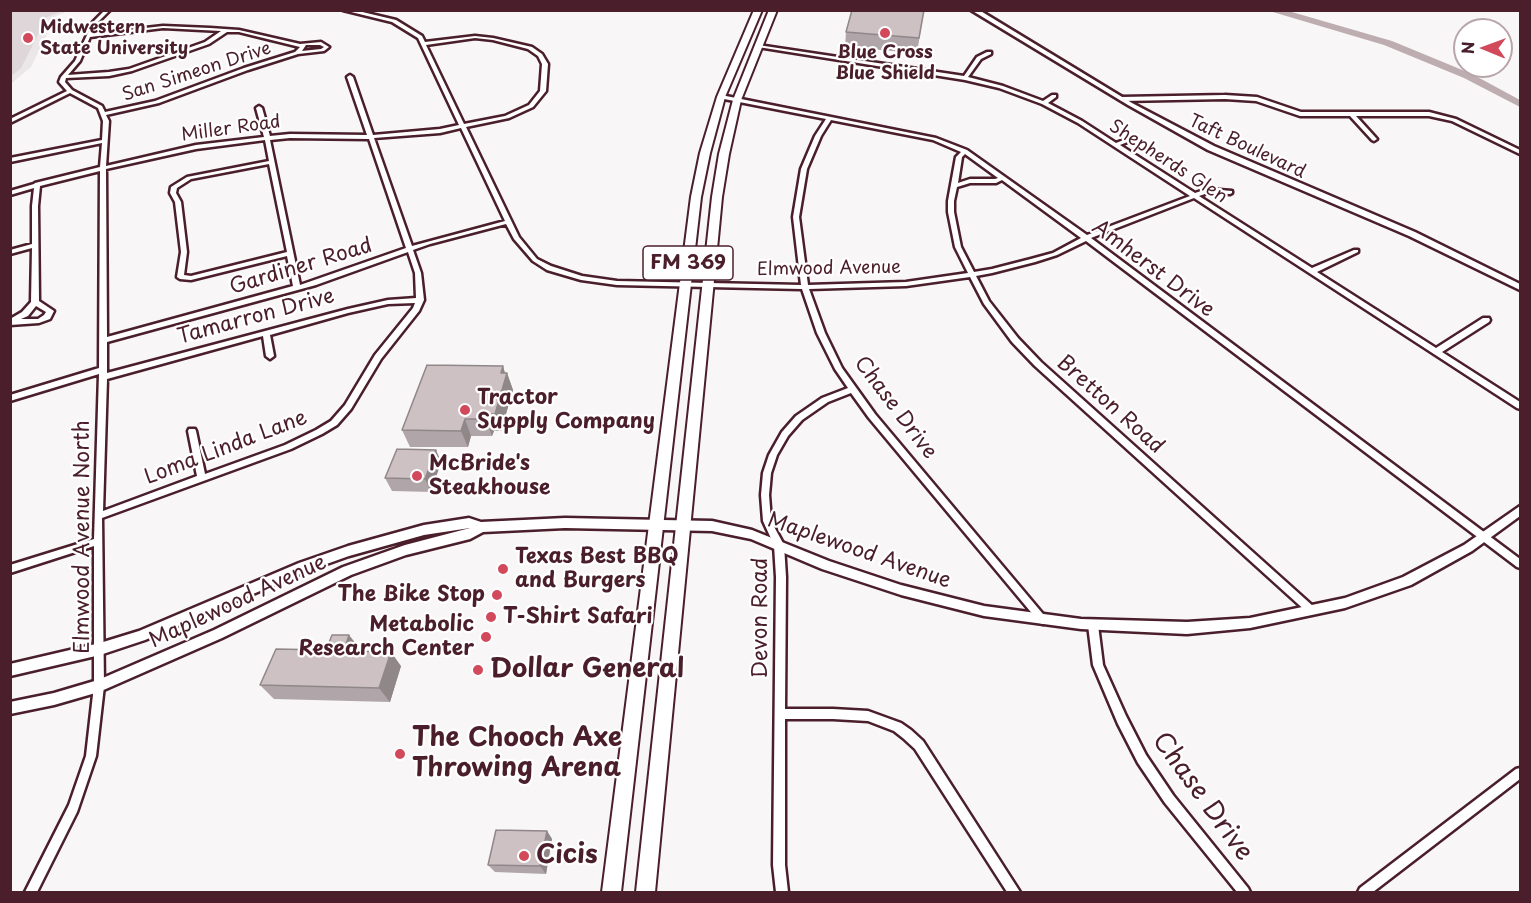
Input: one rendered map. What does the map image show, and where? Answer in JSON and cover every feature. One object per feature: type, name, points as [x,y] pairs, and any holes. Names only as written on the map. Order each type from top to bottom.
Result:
[{"type":"main road","name":"FM 369","points":[[611,892],[658,525],[696,197],[721,97],[758,10]]},
{"type":"main road","name":"FM 369","points":[[645,892],[681,525],[717,197],[726,142],[737,100],[773,10]]},
{"type":"main road","points":[[708,142],[726,142]]},
{"type":"street","points":[[105,114],[93,101],[70,91],[62,82],[77,61],[95,22],[108,10]]},
{"type":"street","name":"Elmwood Avenue","points":[[345,10],[394,21],[414,32],[423,44],[508,222],[525,251],[542,265],[561,273],[607,282],[805,287],[899,284],[970,274],[1033,261],[1207,191],[1230,192]]},
{"type":"street","name":"Taft Boulevard","points":[[974,10],[1174,129],[1239,162],[1412,234],[1521,287]]},
{"type":"street","name":"San Simeon Drive","points":[[89,36],[164,27],[226,30],[302,44],[321,44],[327,47],[322,50],[297,53],[246,69],[157,102],[105,114]]},
{"type":"street","points":[[64,77],[130,70],[207,43],[226,30]]},
{"type":"street","name":"Miller Road","points":[[10,194],[37,184],[209,145],[267,137],[371,137],[417,134],[461,126],[507,117],[531,106],[543,91],[546,77],[545,64],[540,55],[530,48],[493,39],[460,38],[423,44]]},
{"type":"street","name":"San Simeon Drive","points":[[297,53],[303,48],[302,44]]},
{"type":"street","name":"Shepherds Glen","points":[[758,46],[965,78],[1001,87],[1044,103],[1115,145],[1521,406]]},
{"type":"street","points":[[965,78],[979,58],[988,53]]},
{"type":"street","points":[[350,77],[410,249],[420,286],[420,300]]},
{"type":"street","points":[[10,121],[70,91]]},
{"type":"street","points":[[1044,103],[1054,96]]},
{"type":"street","name":"Amherst Drive","points":[[721,97],[934,139],[965,152],[1086,238],[1521,564]]},
{"type":"street","points":[[1122,99],[1225,97],[1257,99],[1300,114],[1429,114],[1454,120],[1521,152]]},
{"type":"street","points":[[259,108],[267,137],[297,288]]},
{"type":"street","name":"Elmwood Avenue North","points":[[31,892],[73,808],[84,779],[91,756],[99,686],[98,516],[105,273],[103,168],[105,114]]},
{"type":"street","points":[[1352,114],[1374,140]]},
{"type":"street","name":"Chase Drive","points":[[830,118],[818,136],[804,169],[796,217],[805,287],[821,333],[839,369],[872,416],[1043,620]]},
{"type":"street","points":[[1115,145],[1133,138]]},
{"type":"street","points":[[10,160],[104,141]]},
{"type":"street","name":"Bretton Road","points":[[965,152],[959,157],[951,212],[958,247],[986,302],[1015,340],[1038,364],[1311,610]]},
{"type":"street","points":[[272,162],[189,178],[174,187],[173,193],[178,202],[184,252],[180,277],[191,278],[291,253]]},
{"type":"street","points":[[954,186],[970,181],[996,181],[1002,178]]},
{"type":"street","points":[[11,323],[25,314],[36,302],[34,206],[37,184]]},
{"type":"street","name":"Gardiner Road","points":[[102,340],[297,288],[410,249],[508,222]]},
{"type":"street","points":[[10,252],[35,245]]},
{"type":"street","points":[[1312,271],[1356,251]]},
{"type":"street","name":"Tamarron Drive","points":[[10,398],[374,305],[420,300]]},
{"type":"street","name":"Loma Linda Lane","points":[[98,516],[288,447],[334,423],[348,407],[378,357],[410,318],[420,300]]},
{"type":"street","points":[[11,323],[39,321],[47,317],[50,311],[36,302]]},
{"type":"street","points":[[1436,352],[1486,320]]},
{"type":"street","points":[[266,334],[270,356]]},
{"type":"street","name":"Devon Road","points":[[782,892],[779,865],[779,545],[767,521],[765,495],[767,473],[773,454],[785,434],[810,409],[853,389]]},
{"type":"street","points":[[192,431],[202,478]]},
{"type":"street","name":"Maplewood Avenue","points":[[10,670],[100,649],[141,636],[303,567],[348,551],[423,530],[469,523],[481,527],[565,523],[712,526],[752,535],[826,565],[901,590],[984,611],[1092,625],[1187,628],[1250,623],[1345,603],[1407,580],[1468,548],[1521,510]]},
{"type":"street","name":"Maplewood Avenue","points":[[10,708],[54,699],[99,686],[207,639],[347,571],[405,550],[470,534],[481,527]]},
{"type":"street","points":[[10,569],[99,542]]},
{"type":"street","name":"Chase Drive","points":[[1092,625],[1102,673],[1142,759],[1169,799],[1244,892]]},
{"type":"street","points":[[780,714],[833,714],[868,717],[897,727],[907,734],[919,745],[1014,892]]},
{"type":"street","points":[[1364,892],[1521,773]]},
{"type":"shaded area","name":"Midwestern State University","points":[[11,10],[62,11],[47,17],[21,68],[11,76]]},
{"type":"shaded area","name":"Midwestern State University","points":[[11,11],[68,11],[56,16],[31,67],[11,84]]},
{"type":"building","points":[[852,10],[924,10],[919,38],[846,32]]},
{"type":"building","name":"Tractor Supply Company","points":[[427,365],[503,366],[501,373],[507,373],[495,414],[488,414],[486,419],[465,419],[461,431],[402,430]]},
{"type":"building","points":[[397,449],[436,450],[425,479],[385,478]]},
{"type":"building","points":[[332,635],[349,635],[344,651],[391,652],[379,688],[260,685],[276,649],[326,650]]},
{"type":"building","name":"Cicis","points":[[496,830],[547,831],[540,866],[488,865]]},
{"type":"waterway","points":[[1271,10],[1388,43],[1468,76],[1520,104]]},
{"type":"place","name":"Blue Cross Blue Shield","points":[[885,33]]},
{"type":"place","name":"Midwestern State University","points":[[28,38]]},
{"type":"place","name":"Tractor Supply Company","points":[[465,410]]},
{"type":"place","name":"McBride's Steakhouse","points":[[417,476]]},
{"type":"place","name":"Texas Best BBQ and Burgers","points":[[503,569]]},
{"type":"place","name":"The Bike Stop","points":[[497,595]]},
{"type":"place","name":"T-Shirt Safari","points":[[491,617]]},
{"type":"place","name":"Metabolic Research Center","points":[[486,637]]},
{"type":"place","name":"Dollar General","points":[[478,670]]},
{"type":"place","name":"The Chooch Axe Throwing Arena","points":[[400,754]]},
{"type":"place","name":"Cicis","points":[[524,856]]}]
